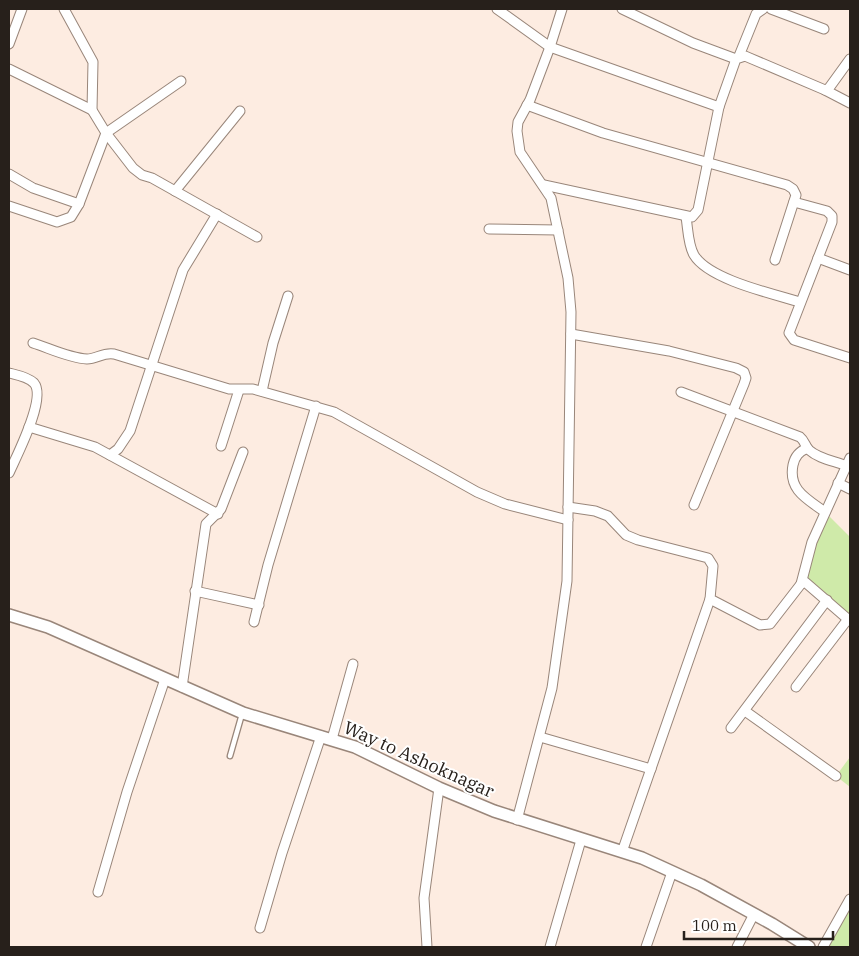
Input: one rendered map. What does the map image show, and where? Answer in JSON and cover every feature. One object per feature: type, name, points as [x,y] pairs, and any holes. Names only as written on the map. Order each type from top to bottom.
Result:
[{"type":"street","points":[[9,44],[22,9]]},
{"type":"street","points":[[64,9],[93,62],[90,102],[92,110],[106,133],[138,172],[257,237]]},
{"type":"street","points":[[496,9],[550,47],[719,107]]},
{"type":"street","points":[[517,820],[552,688],[567,581],[571,294],[551,198],[520,152],[517,139],[518,122],[527,105],[550,47],[562,9]]},
{"type":"street","points":[[622,9],[685,39],[738,57],[745,56],[850,103]]},
{"type":"street","points":[[544,185],[686,217],[696,214],[719,107],[756,14],[763,9]]},
{"type":"street","points":[[771,9],[824,29]]},
{"type":"street","points":[[824,90],[829,88],[850,59]]},
{"type":"street","points":[[9,69],[92,110]]},
{"type":"street","points":[[9,206],[57,222],[71,217],[79,204],[106,133],[182,81]]},
{"type":"street","points":[[527,105],[603,133],[787,185],[793,189],[796,195],[775,260]]},
{"type":"street","points":[[175,191],[240,111]]},
{"type":"street","points":[[9,174],[33,188],[79,204]]},
{"type":"street","points":[[794,202],[827,211],[832,216],[789,332],[794,340],[850,358]]},
{"type":"street","points":[[110,455],[122,444],[130,431],[183,270],[217,214]]},
{"type":"street","points":[[686,217],[693,253],[701,262],[736,283],[800,302]]},
{"type":"street","points":[[489,229],[558,230]]},
{"type":"street","points":[[818,258],[850,270]]},
{"type":"street","points":[[262,391],[288,296]]},
{"type":"street","points":[[571,334],[668,351],[736,368],[744,372],[746,378],[694,505]]},
{"type":"street","points":[[33,343],[81,358],[94,359],[108,353],[239,390],[253,389],[316,406],[334,412],[477,492],[505,504],[568,520]]},
{"type":"street","points":[[9,372],[29,380],[38,389],[29,426],[9,473]]},
{"type":"street","points":[[221,446],[239,390]]},
{"type":"street","points":[[681,392],[800,437],[805,441],[807,448],[816,455],[848,462],[812,542],[801,584],[770,624],[760,625],[710,599]]},
{"type":"street","points":[[254,622],[316,406]]},
{"type":"street","points":[[29,426],[74,439],[110,455],[218,514]]},
{"type":"street","points":[[807,448],[794,459],[791,475],[793,485],[798,492],[825,512]]},
{"type":"street","points":[[182,687],[206,524],[218,514],[243,452]]},
{"type":"street","points":[[838,483],[850,489]]},
{"type":"street","points":[[568,507],[595,511],[608,516],[626,535],[638,540],[708,558],[713,566],[710,599],[622,852]]},
{"type":"street","points":[[796,687],[849,620],[809,584],[801,584]]},
{"type":"street","points":[[195,591],[258,605]]},
{"type":"street","points":[[731,728],[827,600]]},
{"type":"street","name":"Way to Ashoknagar","points":[[9,615],[48,627],[243,713],[332,739],[380,757],[439,788],[517,820],[622,852],[672,872],[754,914],[809,947]]},
{"type":"street","points":[[332,739],[353,664]]},
{"type":"street","points":[[98,892],[127,792],[165,680]]},
{"type":"street","points":[[745,711],[836,776]]},
{"type":"street","points":[[260,928],[321,736]]},
{"type":"street","points":[[540,737],[651,769]]},
{"type":"street","points":[[427,947],[424,898],[439,788]]},
{"type":"street","points":[[550,947],[581,840]]},
{"type":"street","points":[[646,947],[672,872]]},
{"type":"street","points":[[823,947],[850,899]]},
{"type":"street","points":[[737,947],[754,914]]},
{"type":"lane","points":[[230,756],[243,713]]},
{"type":"green space","points":[[825,512],[850,537],[850,621],[801,584]]},
{"type":"green space","points":[[850,757],[850,787],[836,776]]},
{"type":"green space","points":[[850,901],[850,947],[823,947]]}]
